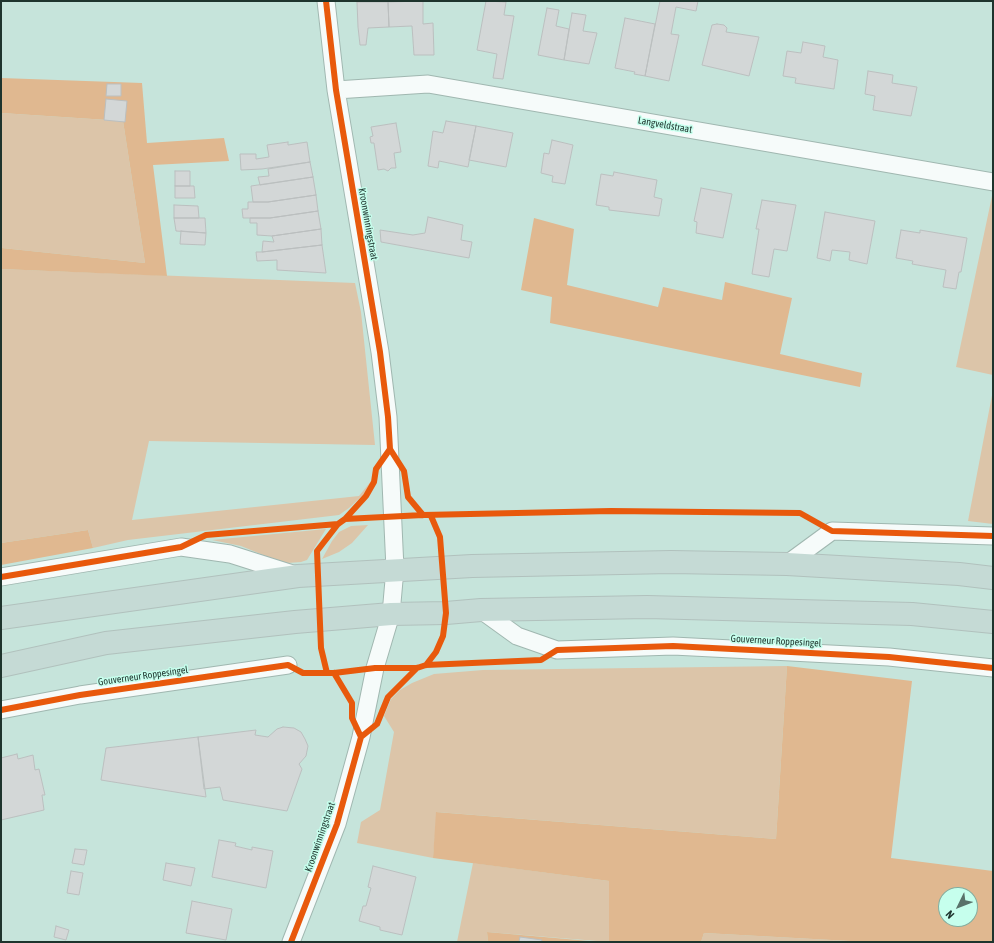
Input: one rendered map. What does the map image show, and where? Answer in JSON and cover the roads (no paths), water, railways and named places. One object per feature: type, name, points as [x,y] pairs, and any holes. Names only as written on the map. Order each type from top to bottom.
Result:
[{"type":"highway","points":[[1,618],[298,576],[395,569],[671,562],[787,564],[959,574],[993,578]]},
{"type":"highway","points":[[2,667],[106,644],[295,622],[391,614],[446,613],[481,610],[647,607],[912,614],[993,622]]},
{"type":"street","name":"Kroonwinningstraat","points":[[291,942],[337,824],[361,737],[375,668],[391,614],[395,569],[388,417],[380,352],[336,90],[326,1]]},
{"type":"street","name":"Langveldstraat","points":[[336,90],[428,84],[993,182]]},
{"type":"street","points":[[787,564],[832,531],[993,536]]},
{"type":"street","points":[[1,577],[181,547],[230,554],[298,576]]},
{"type":"street","name":"Gouverneur Roppesingel","points":[[481,610],[517,636],[557,650],[673,646],[889,657],[993,668]]},
{"type":"street","name":"Gouverneur Roppesingel","points":[[1,710],[80,695],[288,665]]}]
